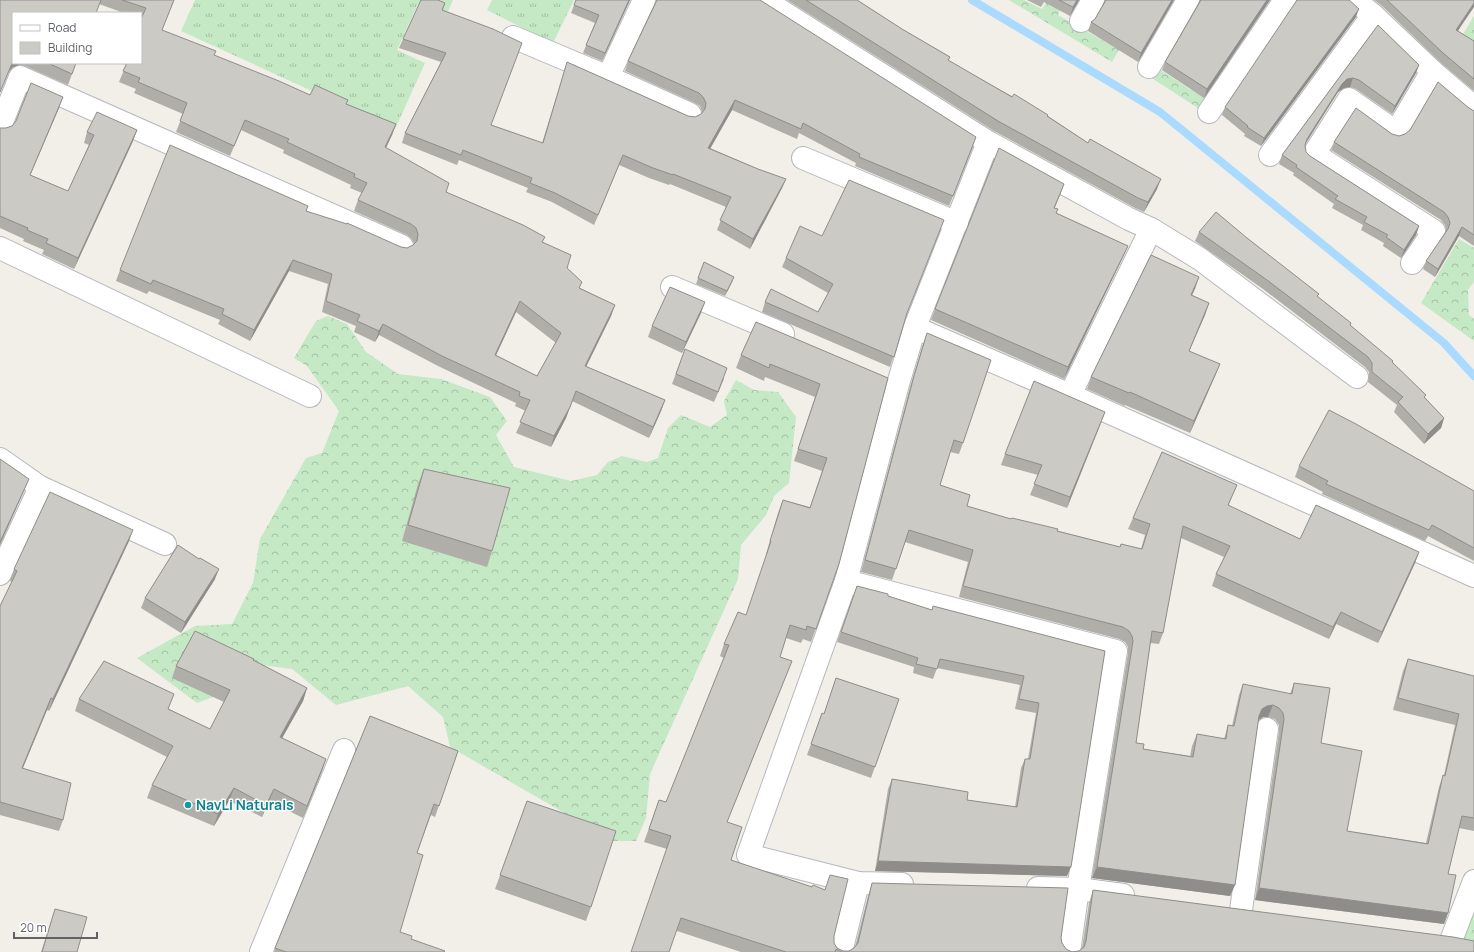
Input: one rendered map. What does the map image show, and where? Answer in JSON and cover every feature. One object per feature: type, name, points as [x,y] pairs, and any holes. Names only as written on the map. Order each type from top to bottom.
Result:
[{"type":"street","points":[[608,77],[644,0]]},
{"type":"street","points":[[764,0],[988,142],[1129,219],[1151,229],[1200,259],[1357,377]]},
{"type":"street","points":[[1081,21],[1093,0]]},
{"type":"street","points":[[1149,67],[1188,0]]},
{"type":"street","points":[[1208,112],[1285,0]]},
{"type":"street","points":[[1354,0],[1373,15],[1432,71],[1474,107]]},
{"type":"street","points":[[1270,155],[1373,15]]},
{"type":"street","points":[[513,37],[608,77],[690,114]]},
{"type":"street","points":[[1412,263],[1434,231],[1314,154],[1349,99],[1396,132],[1432,71]]},
{"type":"street","points":[[0,127],[20,77],[402,246]]},
{"type":"street","points":[[921,884],[858,883],[748,856],[846,581],[890,381],[915,327],[988,142]]},
{"type":"street","points":[[804,158],[957,223]]},
{"type":"street","points":[[1070,395],[1151,229]]},
{"type":"street","points":[[0,248],[310,396]]},
{"type":"street","points":[[672,287],[803,343]]},
{"type":"street","points":[[915,327],[1474,576]]},
{"type":"street","points":[[0,459],[40,487],[165,544]]},
{"type":"street","points":[[0,574],[40,487]]},
{"type":"street","points":[[846,581],[1116,651],[1069,952]]},
{"type":"street","points":[[1218,907],[1249,911],[1267,729]]},
{"type":"street","points":[[261,952],[344,750]]},
{"type":"street","points":[[1474,881],[1444,937],[1474,943]]},
{"type":"street","points":[[841,952],[858,883]]},
{"type":"street","points":[[1015,887],[1078,889],[1140,897]]},
{"type":"green space","points":[[195,0],[453,0],[446,16],[418,4],[397,50],[425,63],[395,129],[181,31]]},
{"type":"green space","points":[[492,0],[574,0],[553,43],[487,10]]},
{"type":"green space","points":[[1009,0],[1024,0],[1042,9],[1048,0],[1064,0],[1058,15],[1119,50],[1112,62]]},
{"type":"green space","points":[[1474,16],[1474,41],[1463,34]]},
{"type":"green space","points":[[1153,65],[1191,90],[1206,68],[1227,80],[1204,112],[1147,75]]},
{"type":"green space","points":[[1459,239],[1474,248],[1474,281],[1468,290],[1469,315],[1474,319],[1474,341],[1421,303]]},
{"type":"green space","points":[[328,316],[347,324],[366,352],[398,374],[441,379],[490,397],[507,421],[496,435],[514,467],[571,481],[597,475],[608,462],[622,456],[647,462],[658,458],[668,428],[681,415],[710,427],[727,415],[724,401],[736,380],[754,390],[778,392],[796,417],[789,483],[774,496],[766,515],[741,545],[738,579],[650,774],[646,818],[636,841],[613,841],[450,747],[443,717],[408,686],[336,705],[292,669],[246,663],[224,693],[197,703],[137,658],[195,626],[232,624],[253,583],[260,539],[306,458],[322,453],[339,411],[307,366],[294,358],[316,321]]},
{"type":"green space","points":[[1474,900],[1474,950],[1455,946]]},
{"type":"building","points":[[0,0],[101,0],[96,12],[12,12],[12,63],[0,92]]},
{"type":"building","points":[[122,0],[174,0],[162,30],[216,51],[214,55],[310,95],[315,85],[348,100],[346,104],[396,124],[385,147],[449,183],[446,192],[523,225],[545,237],[542,242],[571,255],[567,268],[582,282],[579,288],[615,305],[585,366],[665,400],[653,427],[576,391],[570,407],[554,436],[520,422],[530,400],[519,396],[520,392],[442,356],[383,324],[379,331],[357,321],[360,315],[326,301],[332,274],[293,260],[254,330],[222,314],[224,309],[153,280],[151,284],[120,270],[170,145],[308,206],[306,211],[347,223],[401,247],[407,248],[413,245],[417,241],[418,234],[416,228],[411,224],[358,200],[367,183],[354,177],[355,174],[287,142],[289,139],[245,120],[234,146],[180,121],[187,103],[138,82],[140,78],[123,71],[126,64],[142,64],[142,17],[146,8]],"holes":[[[520,301],[561,333],[537,376],[495,355]]]},
{"type":"building","points":[[421,0],[438,0],[445,3],[442,10],[493,29],[522,43],[491,125],[543,143],[567,62],[688,116],[695,117],[701,114],[705,109],[706,103],[699,93],[628,61],[657,0],[760,0],[976,137],[953,196],[859,157],[860,154],[803,123],[801,129],[735,100],[708,148],[786,179],[753,239],[720,220],[731,197],[673,174],[653,168],[623,155],[598,215],[555,193],[530,183],[532,178],[463,150],[461,155],[405,133],[446,53],[403,39]]},
{"type":"building","points":[[576,0],[629,0],[605,53],[586,45],[599,15],[574,5]]},
{"type":"building","points":[[806,0],[857,0],[902,29],[950,57],[948,60],[1012,97],[1014,94],[1048,115],[1047,116],[1088,143],[1090,139],[1161,179],[1148,202],[1138,198],[998,121]]},
{"type":"building","points":[[1059,0],[1077,0],[1073,7]]},
{"type":"building","points":[[1106,0],[1172,0],[1141,53],[1091,22],[1095,19]]},
{"type":"building","points":[[1201,0],[1267,0],[1207,89],[1165,62]]},
{"type":"building","points":[[1297,0],[1349,0],[1359,9],[1264,138],[1247,127],[1248,126],[1225,107]]},
{"type":"building","points":[[1387,0],[1474,0],[1474,3],[1456,30],[1474,41],[1474,79],[1443,53]]},
{"type":"building","points":[[1378,25],[1419,65],[1395,106],[1359,80],[1353,78],[1347,79],[1342,84],[1307,139],[1305,145],[1306,152],[1310,156],[1419,226],[1404,250],[1386,237],[1388,235],[1364,222],[1367,217],[1335,199],[1338,196],[1296,167],[1297,165],[1282,155]]},
{"type":"building","points":[[50,64],[76,64],[72,74]]},
{"type":"building","points":[[1438,82],[1474,111],[1474,235],[1462,227],[1438,269],[1426,261],[1448,229],[1450,223],[1444,212],[1334,142],[1356,108],[1392,134],[1399,136],[1405,134],[1410,130]]},
{"type":"building","points":[[31,83],[63,97],[30,175],[68,191],[94,135],[87,132],[97,112],[137,130],[78,258],[46,243],[48,239],[27,230],[28,228],[0,216],[0,128],[12,126],[16,121]]},
{"type":"building","points":[[999,148],[1064,184],[1054,208],[1058,209],[1056,213],[1128,246],[1068,367],[935,309]]},
{"type":"building","points":[[849,180],[944,220],[907,313],[894,357],[765,302],[771,289],[818,312],[833,284],[786,258],[800,226],[822,236]]},
{"type":"building","points":[[1216,212],[1319,294],[1317,296],[1351,323],[1350,325],[1393,361],[1392,362],[1426,395],[1424,397],[1444,418],[1428,434],[1398,402],[1403,397],[1372,372],[1372,363],[1368,357],[1267,280],[1199,232]]},
{"type":"building","points":[[1151,255],[1199,277],[1191,295],[1209,303],[1189,351],[1220,364],[1194,421],[1130,392],[1129,393],[1091,377]]},
{"type":"building","points":[[704,262],[734,277],[727,291],[698,278]]},
{"type":"building","points":[[670,287],[705,302],[686,342],[652,326]]},
{"type":"building","points":[[756,322],[888,378],[839,564],[816,629],[807,626],[806,630],[790,625],[780,657],[792,661],[727,822],[742,827],[731,860],[825,890],[830,875],[848,879],[834,936],[834,943],[837,948],[843,951],[849,951],[858,943],[872,883],[1068,888],[1061,938],[1066,949],[1072,952],[842,952],[836,949],[835,952],[786,952],[681,918],[669,952],[631,952],[671,836],[649,829],[659,800],[666,802],[729,645],[724,644],[738,612],[746,615],[783,500],[810,508],[827,458],[798,449],[820,384],[770,364],[769,368],[741,355]]},
{"type":"building","points":[[927,333],[991,360],[963,443],[954,440],[940,485],[970,495],[967,506],[1011,519],[1058,529],[1057,531],[1120,547],[1121,544],[1142,549],[1150,524],[1133,518],[1162,452],[1237,485],[1228,505],[1300,539],[1316,505],[1419,552],[1382,632],[1341,612],[1333,627],[1216,574],[1230,546],[1183,526],[1163,633],[1152,631],[1136,743],[1144,744],[1143,749],[1193,757],[1197,734],[1226,739],[1228,725],[1234,726],[1243,684],[1292,694],[1294,683],[1330,688],[1321,743],[1362,751],[1347,831],[1428,844],[1443,775],[1445,776],[1459,714],[1398,698],[1408,659],[1474,676],[1474,818],[1462,816],[1448,874],[1456,875],[1448,913],[1259,888],[1284,719],[1283,713],[1279,708],[1273,705],[1262,709],[1259,716],[1235,885],[1097,867],[1133,641],[1129,631],[1123,627],[963,586],[973,550],[909,530],[896,569],[865,560],[914,376]]},
{"type":"building","points":[[685,349],[727,368],[718,392],[676,374]]},
{"type":"building","points":[[1034,381],[1105,412],[1070,497],[1034,484],[1042,465],[1005,454]]},
{"type":"building","points":[[1329,410],[1474,491],[1474,548],[1432,525],[1429,530],[1326,484],[1328,481],[1299,466]]},
{"type":"building","points":[[0,459],[29,479],[0,542]]},
{"type":"building","points":[[424,469],[510,488],[492,551],[408,525]]},
{"type":"building","points":[[50,492],[133,530],[53,699],[51,698],[22,768],[71,783],[63,820],[0,802],[0,606],[17,571],[14,569]]},
{"type":"building","points":[[178,545],[199,559],[200,558],[219,569],[185,622],[145,598]]},
{"type":"building","points":[[857,586],[888,594],[888,596],[932,610],[933,606],[1105,651],[1071,867],[878,861],[892,779],[968,792],[967,800],[1017,807],[1025,759],[1030,759],[1039,703],[1019,699],[1024,676],[940,659],[937,669],[916,664],[918,658],[841,632]]},
{"type":"building","points":[[195,631],[254,659],[253,660],[307,688],[280,737],[326,759],[307,806],[274,789],[266,805],[234,788],[218,814],[152,785],[173,746],[79,699],[104,661],[174,694],[168,709],[210,729],[230,690],[176,666]]},
{"type":"building","points":[[836,678],[899,699],[875,767],[811,744],[822,713],[824,714]]},
{"type":"building","points":[[370,716],[458,751],[439,806],[434,804],[417,853],[423,855],[400,932],[412,936],[411,939],[445,951],[286,952],[275,948]]},
{"type":"building","points":[[527,801],[616,831],[591,907],[500,875]]},
{"type":"building","points":[[1093,890],[1474,941],[1474,952],[1072,952],[1079,951],[1084,947]]},
{"type":"building","points":[[55,909],[87,917],[77,952],[42,952]]},
{"type":"waterway","points":[[972,0],[1160,112],[1444,343],[1474,376]]},
{"type":"place","name":"NavLi Naturals","points":[[188,805]]}]
